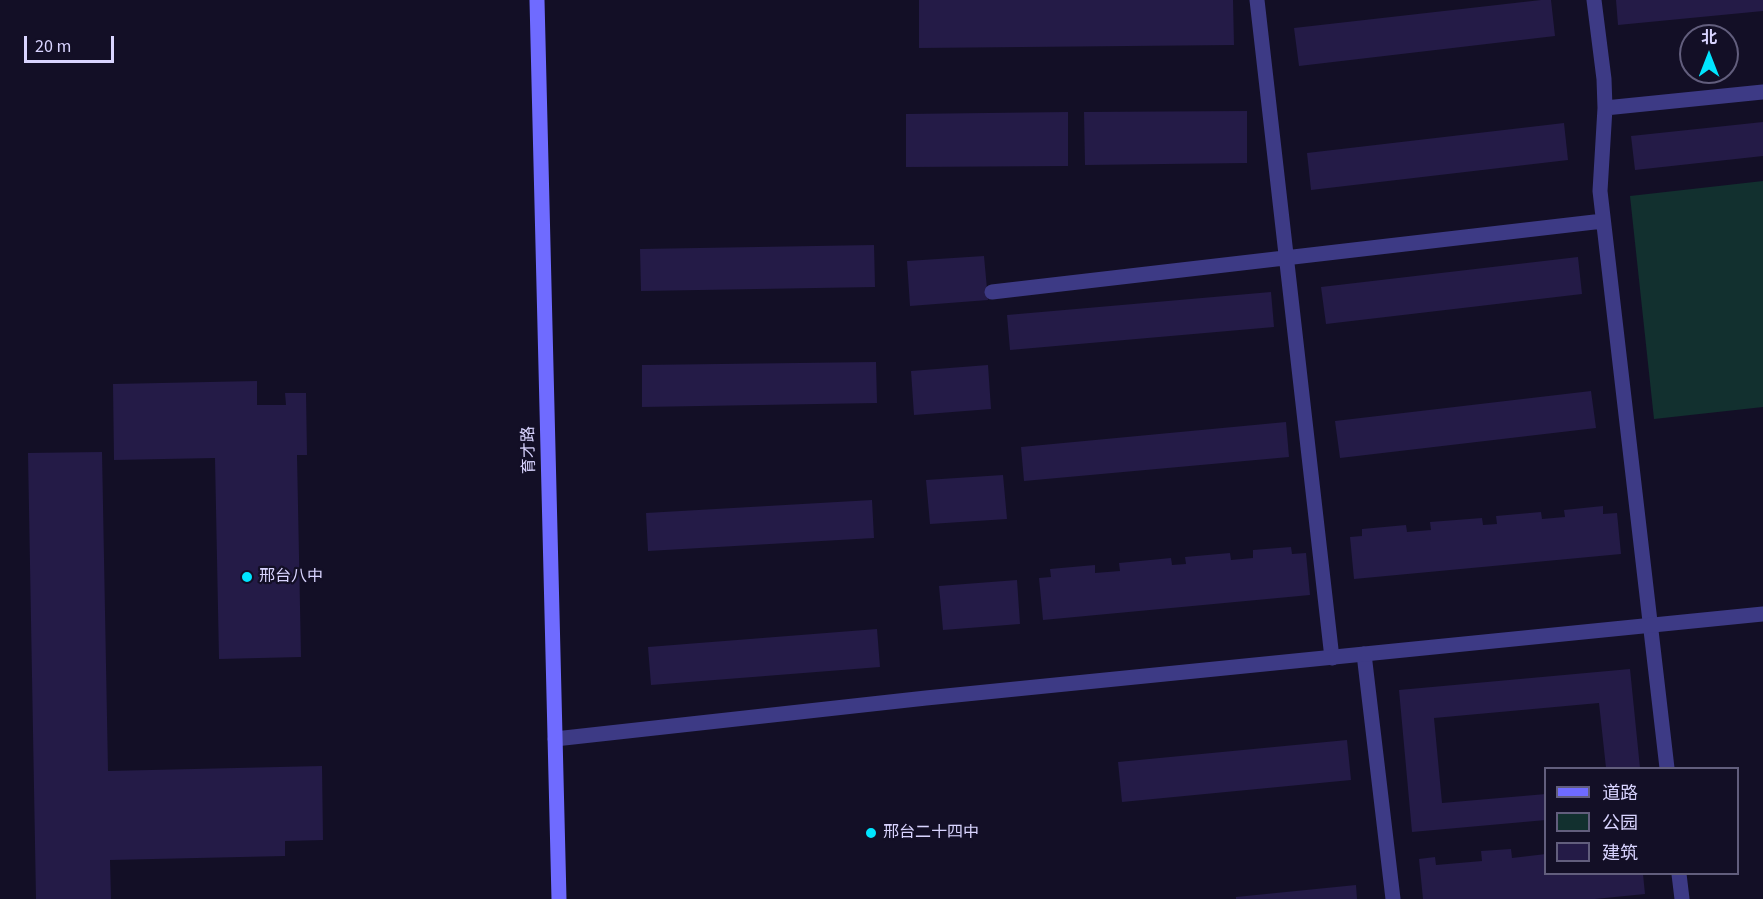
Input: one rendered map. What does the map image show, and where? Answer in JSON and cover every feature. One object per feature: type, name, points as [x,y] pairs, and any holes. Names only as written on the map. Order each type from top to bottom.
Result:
[{"type":"street","name":"育才路","points":[[537,0],[559,899]]},
{"type":"street","points":[[1257,0],[1332,658]]},
{"type":"street","points":[[1594,0],[1604,79],[1605,108],[1600,191],[1667,767]]},
{"type":"street","points":[[1605,108],[1763,92]]},
{"type":"street","points":[[992,292],[1603,221]]},
{"type":"street","points":[[555,739],[927,698],[1763,614]]},
{"type":"street","points":[[1365,654],[1393,899]]},
{"type":"street","points":[[1679,875],[1682,899]]},
{"type":"green space","points":[[1763,181],[1763,407],[1654,419],[1630,196]]},
{"type":"building","points":[[919,0],[1233,0],[1234,45],[919,48]]},
{"type":"building","points":[[1551,0],[1555,36],[1299,66],[1294,28]]},
{"type":"building","points":[[1616,0],[1763,0],[1763,11],[1618,25]]},
{"type":"building","points":[[1247,111],[1247,163],[1085,165],[1084,112]]},
{"type":"building","points":[[1068,112],[1068,166],[906,167],[906,114]]},
{"type":"building","points":[[1763,122],[1763,156],[1635,170],[1631,136]]},
{"type":"building","points":[[1564,123],[1568,160],[1311,190],[1307,153]]},
{"type":"building","points":[[874,245],[875,287],[641,291],[640,249]]},
{"type":"building","points":[[984,256],[988,300],[910,306],[907,261]]},
{"type":"building","points":[[1578,257],[1582,294],[1326,324],[1321,287]]},
{"type":"building","points":[[1271,292],[1274,327],[1010,350],[1007,315]]},
{"type":"building","points":[[876,362],[877,403],[642,407],[642,365]]},
{"type":"building","points":[[988,365],[991,409],[914,415],[911,371]]},
{"type":"building","points":[[257,381],[257,405],[286,405],[285,393],[306,393],[307,455],[297,455],[301,657],[219,659],[215,458],[114,460],[113,384]]},
{"type":"building","points":[[1591,391],[1596,428],[1340,458],[1335,421]]},
{"type":"building","points":[[1286,422],[1289,457],[1024,481],[1021,447]]},
{"type":"building","points":[[102,452],[108,771],[322,766],[323,840],[285,841],[285,856],[110,860],[111,899],[36,899],[28,453]]},
{"type":"building","points":[[1003,475],[1007,519],[930,524],[926,480]]},
{"type":"building","points":[[872,500],[874,538],[648,551],[646,513]]},
{"type":"building","points":[[1603,506],[1603,514],[1617,513],[1621,554],[1354,579],[1350,537],[1362,536],[1362,529],[1406,525],[1407,532],[1431,530],[1430,522],[1482,518],[1483,525],[1497,524],[1496,516],[1541,512],[1542,519],[1565,517],[1564,510]]},
{"type":"building","points":[[1291,547],[1292,554],[1306,553],[1310,595],[1043,620],[1039,578],[1051,577],[1050,569],[1095,565],[1095,573],[1120,571],[1119,563],[1171,558],[1172,565],[1186,564],[1185,557],[1230,553],[1231,560],[1253,558],[1253,550]]},
{"type":"building","points":[[1017,580],[1020,624],[943,630],[939,586]]},
{"type":"building","points":[[877,629],[880,667],[651,685],[648,647]]},
{"type":"building","points":[[1630,669],[1640,767],[1606,767],[1599,703],[1434,718],[1442,803],[1544,794],[1544,820],[1412,832],[1399,690]]},
{"type":"building","points":[[1347,740],[1351,780],[1122,802],[1118,762]]},
{"type":"building","points":[[1511,849],[1512,858],[1544,854],[1544,875],[1643,875],[1645,894],[1595,899],[1423,899],[1419,859],[1435,857],[1436,865],[1482,861],[1481,851]]},
{"type":"building","points":[[1356,885],[1357,899],[1236,899],[1236,897]]},
{"type":"place","name":"邢台八中","points":[[247,577]]},
{"type":"place","name":"邢台二十四中","points":[[871,833]]}]
